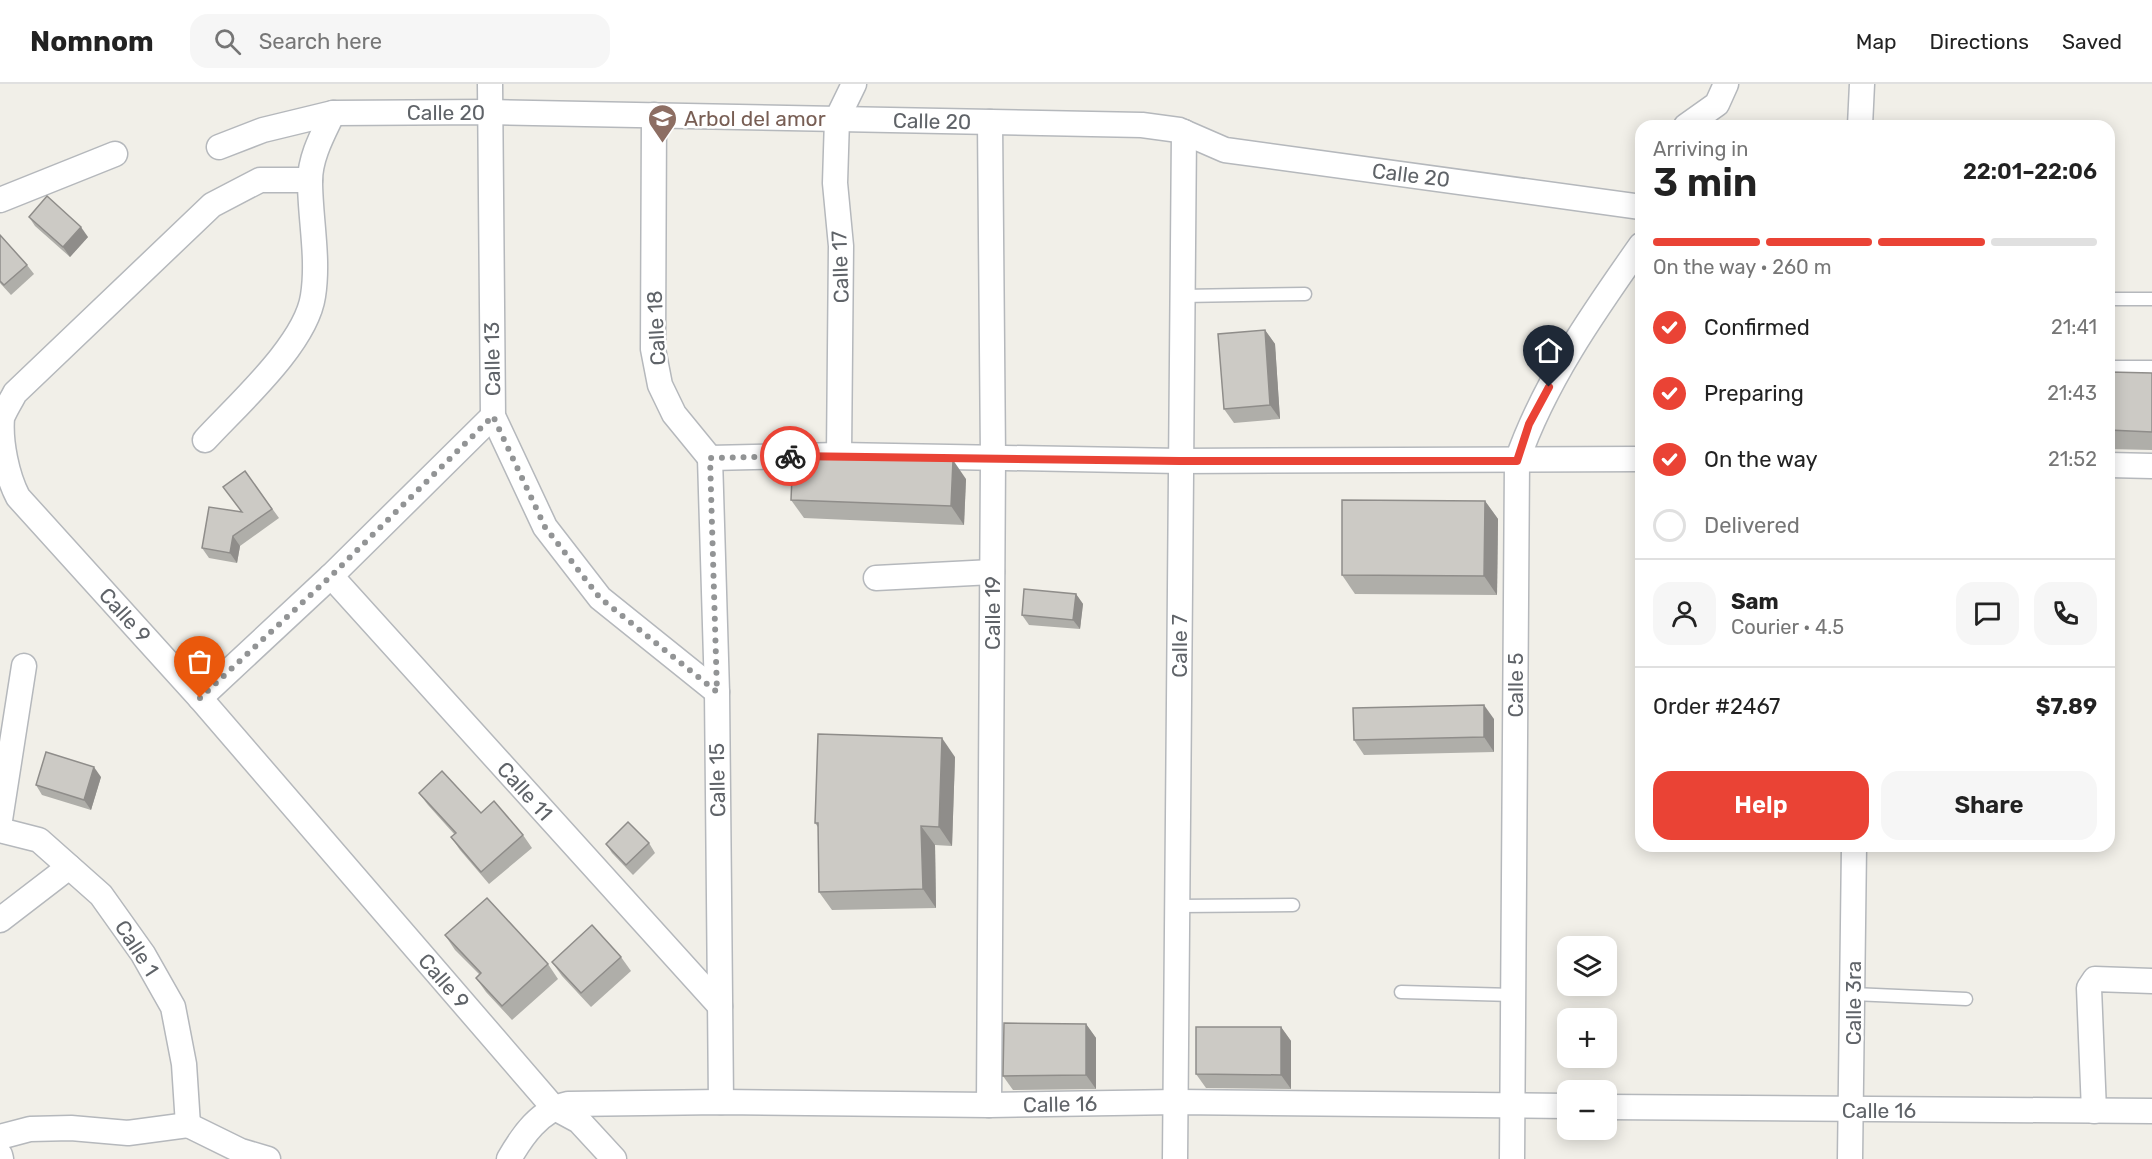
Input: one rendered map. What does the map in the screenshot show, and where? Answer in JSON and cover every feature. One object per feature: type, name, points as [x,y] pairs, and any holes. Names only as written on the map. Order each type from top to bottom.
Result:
[{"type":"street","name":"Calle 13","points":[[490,84],[493,416],[545,527],[600,598],[717,692]]},
{"type":"street","name":"Calle 17","points":[[839,455],[841,258],[835,183],[837,119],[854,84]]},
{"type":"street","points":[[1694,120],[1716,104],[1726,84]]},
{"type":"street","points":[[1860,120],[1862,84]]},
{"type":"street","name":"Calle 20","points":[[219,147],[263,130],[333,113],[489,112],[1142,124],[1184,132],[1225,150],[1635,206]]},
{"type":"street","points":[[205,441],[295,340],[305,320],[313,296],[313,207],[310,180],[316,149],[333,113]]},
{"type":"street","name":"Calle 18","points":[[654,115],[653,349],[660,385],[674,414],[710,458]]},
{"type":"street","name":"Calle 19","points":[[989,1105],[993,458],[990,122]]},
{"type":"street","name":"Calle 7","points":[[1175,1159],[1184,132]]},
{"type":"street","points":[[0,200],[115,154]]},
{"type":"street","name":"Calle 9","points":[[310,180],[260,180],[221,199],[15,393],[2,419],[2,450],[6,474],[18,496],[200,698],[553,1107],[579,1121],[614,1159]]},
{"type":"street","name":"Calle 5","points":[[1512,1159],[1517,461],[1529,424],[1549,387],[1603,298],[1635,253]]},
{"type":"street","points":[[200,698],[331,576],[493,416]]},
{"type":"street","points":[[710,458],[839,455],[1180,461],[1635,459]]},
{"type":"street","name":"Calle 15","points":[[710,458],[717,692],[721,1102]]},
{"type":"street","points":[[2115,465],[2152,466]]},
{"type":"street","points":[[876,578],[992,572]]},
{"type":"street","name":"Calle 11","points":[[331,576],[720,1006]]},
{"type":"street","points":[[0,820],[24,666]]},
{"type":"street","name":"Calle 1","points":[[0,830],[39,840],[101,895],[143,954],[173,1007],[184,1064],[188,1125]]},
{"type":"street","name":"Calle 3ra","points":[[1850,1159],[1854,852]]},
{"type":"street","points":[[0,920],[69,867]]},
{"type":"street","points":[[2094,1111],[2089,988],[2095,979],[2152,981]]},
{"type":"street","name":"Calle 16","points":[[553,1107],[568,1104],[721,1102],[989,1105],[1177,1102],[1557,1107]]},
{"type":"street","points":[[508,1159],[517,1145],[553,1107]]},
{"type":"street","name":"Calle 16","points":[[1617,1107],[2152,1112]]},
{"type":"street","points":[[0,1137],[30,1129],[71,1128],[128,1133],[188,1125],[241,1151],[268,1159]]},
{"type":"street","points":[[0,1155],[1,1159]]},
{"type":"lane","points":[[1182,296],[1305,294]]},
{"type":"lane","points":[[2115,300],[2152,299]]},
{"type":"lane","points":[[2115,367],[2152,367]]},
{"type":"lane","points":[[1178,906],[1293,905]]},
{"type":"lane","points":[[1401,992],[1513,995]]},
{"type":"lane","points":[[1853,993],[1966,999]]},
{"type":"building","points":[[47,196],[81,227],[63,247],[29,217]]},
{"type":"building","points":[[0,235],[27,265],[4,285],[0,281]]},
{"type":"building","points":[[1265,330],[1270,405],[1224,409],[1218,334]]},
{"type":"building","points":[[2115,372],[2152,373],[2152,432],[2115,430]]},
{"type":"building","points":[[793,453],[953,460],[951,506],[791,500]]},
{"type":"building","points":[[245,471],[272,509],[233,536],[230,553],[202,548],[209,507],[242,512],[223,487]]},
{"type":"building","points":[[1342,500],[1485,501],[1484,576],[1342,575]]},
{"type":"building","points":[[1024,589],[1076,594],[1073,620],[1022,615]]},
{"type":"building","points":[[1484,705],[1484,737],[1354,740],[1353,708]]},
{"type":"building","points":[[818,734],[942,738],[939,827],[921,826],[923,889],[819,892],[818,823],[815,823]]},
{"type":"building","points":[[46,752],[94,767],[84,800],[36,785]]},
{"type":"building","points":[[442,771],[481,813],[494,801],[523,835],[481,872],[451,837],[456,833],[419,793]]},
{"type":"building","points":[[628,822],[649,843],[626,865],[606,844]]},
{"type":"building","points":[[487,898],[548,964],[502,1006],[476,978],[481,973],[445,935]]},
{"type":"building","points":[[592,925],[621,957],[581,993],[552,962]]},
{"type":"building","points":[[1004,1023],[1086,1024],[1086,1075],[1003,1076]]},
{"type":"building","points":[[1196,1027],[1281,1027],[1281,1075],[1196,1074]]},
{"type":"way so far","points":[[200,698],[331,576],[493,416],[545,527],[600,598],[717,692],[710,458],[790,456]]},
{"type":"place","name":"Arbol del amor","points":[[663,144]]},
{"type":"route","points":[[790,456],[1180,461],[1517,461],[1529,424],[1549,387]]}]
